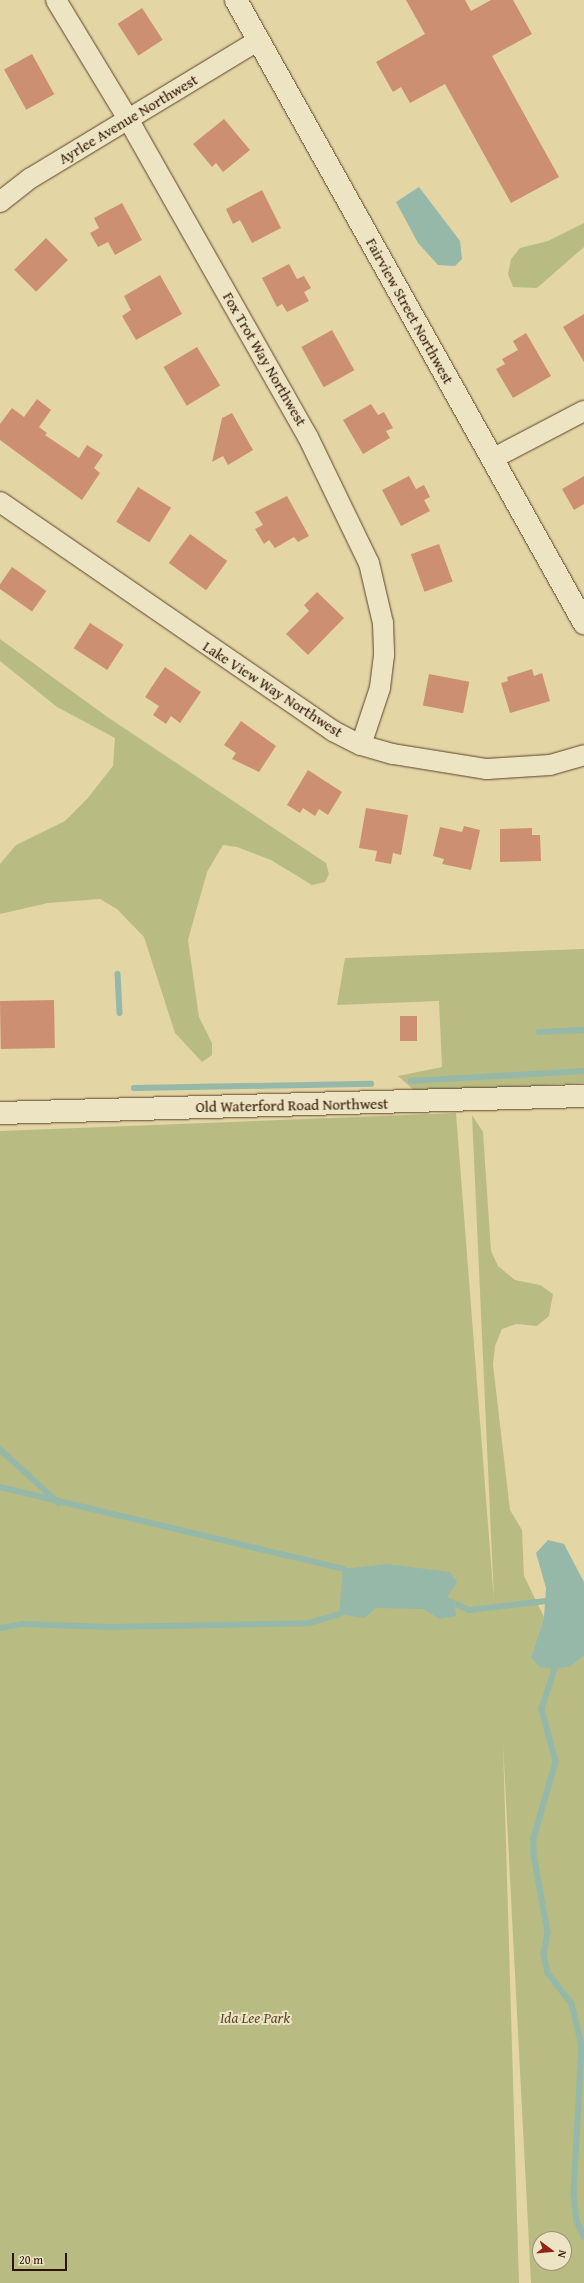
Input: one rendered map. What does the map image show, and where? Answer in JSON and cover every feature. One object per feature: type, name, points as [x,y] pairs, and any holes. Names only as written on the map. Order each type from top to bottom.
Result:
[{"type":"street","name":"Fox Trot Way Northwest","points":[[56,0],[128,119],[308,437],[369,563],[383,624],[384,655],[380,688],[361,745]]},
{"type":"street","name":"Fairview Street Northwest","points":[[236,0],[584,623]]},
{"type":"street","name":"Ayrlee Avenue Northwest","points":[[0,202],[31,178],[259,40]]},
{"type":"street","points":[[492,459],[584,411]]},
{"type":"street","name":"Lake View Way Northwest","points":[[0,502],[333,731],[361,745],[393,754],[487,769],[550,765],[584,755]]},
{"type":"street","name":"Old Waterford Road Northwest","points":[[0,1113],[584,1096]]},
{"type":"green space","points":[[584,223],[584,247],[537,288],[513,287],[508,274],[511,259],[520,248],[548,241]]},
{"type":"green space","points":[[0,639],[106,716],[326,863],[329,874],[325,882],[312,885],[271,860],[237,847],[223,845],[207,872],[188,940],[199,1017],[212,1043],[212,1055],[202,1062],[175,1033],[144,937],[117,909],[100,899],[48,903],[0,914],[0,864],[16,845],[65,821],[87,799],[113,766],[115,738],[57,707],[0,661]]},
{"type":"green space","points":[[584,949],[584,1083],[416,1092],[398,1076],[442,1067],[439,1001],[337,1005],[345,958]]},
{"type":"green space","name":"Ida Lee Park","points":[[456,1113],[494,1601],[472,1115],[483,1132],[491,1251],[498,1266],[515,1280],[540,1285],[553,1294],[549,1316],[537,1326],[516,1324],[502,1329],[495,1346],[493,1365],[510,1510],[522,1530],[524,1576],[544,1617],[531,1657],[571,1666],[584,1656],[584,2283],[531,2283],[503,1743],[519,2283],[0,2283],[0,1131]]},
{"type":"shaded area","points":[[419,187],[460,241],[462,259],[455,266],[438,265],[418,243],[396,202]]},
{"type":"shaded area","points":[[548,1540],[564,1544],[584,1582],[584,1656],[571,1666],[555,1669],[539,1667],[531,1657],[544,1617],[546,1588],[536,1553]]},
{"type":"shaded area","points":[[387,1564],[450,1572],[457,1582],[446,1599],[454,1602],[456,1616],[440,1619],[423,1609],[376,1608],[364,1618],[339,1614],[343,1569]]},
{"type":"building","points":[[406,0],[465,0],[471,11],[491,0],[513,0],[532,34],[492,56],[559,177],[511,203],[445,84],[410,103],[401,87],[393,92],[376,62],[425,34]]},
{"type":"building","points":[[142,8],[163,40],[138,56],[118,24]]},
{"type":"building","points":[[32,54],[54,94],[26,110],[4,70]]},
{"type":"building","points":[[224,119],[250,150],[223,172],[216,163],[212,167],[193,144]]},
{"type":"building","points":[[262,190],[281,228],[252,243],[240,220],[233,224],[226,209]]},
{"type":"building","points":[[122,203],[142,240],[115,255],[108,242],[98,247],[90,233],[99,228],[94,218]]},
{"type":"building","points":[[46,238],[68,260],[36,292],[14,270]]},
{"type":"building","points":[[289,264],[297,279],[304,276],[311,288],[304,292],[309,301],[287,312],[282,304],[277,307],[262,278]]},
{"type":"building","points":[[160,275],[182,314],[136,340],[122,316],[131,310],[124,296]]},
{"type":"building","points":[[584,314],[584,362],[563,327]]},
{"type":"building","points":[[332,330],[354,370],[324,387],[301,347]]},
{"type":"building","points":[[526,333],[551,376],[513,398],[496,369],[505,364],[502,359],[518,350],[513,341]]},
{"type":"building","points":[[197,347],[220,386],[187,406],[164,367]]},
{"type":"building","points":[[37,399],[51,410],[39,427],[47,433],[45,435],[79,458],[87,445],[103,455],[94,468],[100,473],[82,500],[0,440],[0,424],[12,408],[24,417]]},
{"type":"building","points":[[371,404],[378,415],[384,412],[393,428],[386,431],[390,438],[363,454],[343,420]]},
{"type":"building","points":[[232,413],[253,450],[228,465],[223,456],[212,462],[222,418]]},
{"type":"building","points":[[409,476],[416,489],[424,485],[430,497],[424,500],[430,511],[401,526],[382,490]]},
{"type":"building","points":[[584,476],[584,504],[574,510],[562,489]]},
{"type":"building","points":[[138,487],[171,508],[149,542],[116,522]]},
{"type":"building","points":[[287,496],[309,536],[298,542],[294,537],[275,548],[269,540],[264,544],[255,529],[263,525],[255,512]]},
{"type":"building","points":[[190,534],[227,561],[206,590],[169,563]]},
{"type":"building","points":[[439,544],[453,582],[424,592],[411,554]]},
{"type":"building","points":[[12,567],[46,591],[32,612],[0,589],[0,584]]},
{"type":"building","points":[[317,592],[344,618],[308,655],[286,634],[309,611],[304,605]]},
{"type":"building","points":[[90,623],[124,645],[107,670],[74,648]]},
{"type":"building","points":[[165,667],[201,692],[180,723],[171,716],[166,724],[153,715],[159,706],[145,697]]},
{"type":"building","points":[[532,669],[534,676],[542,673],[550,701],[510,713],[501,683],[508,681],[507,677]]},
{"type":"building","points":[[429,674],[469,682],[463,713],[423,705]]},
{"type":"building","points":[[241,721],[276,746],[259,772],[232,759],[236,753],[224,745]]},
{"type":"building","points":[[308,770],[342,792],[328,815],[319,809],[315,816],[303,808],[300,813],[287,805]]},
{"type":"building","points":[[366,808],[408,815],[401,855],[393,853],[391,864],[375,861],[377,851],[359,848]]},
{"type":"building","points":[[464,826],[480,830],[471,870],[442,864],[444,859],[433,856],[440,827],[462,832]]},
{"type":"building","points":[[532,828],[532,835],[540,835],[541,861],[500,862],[500,829]]},
{"type":"building","points":[[54,1000],[55,1048],[1,1049],[0,1001]]},
{"type":"building","points":[[400,1016],[417,1016],[417,1041],[400,1041]]},
{"type":"waterway","points":[[118,974],[120,1013]]},
{"type":"waterway","points":[[539,1032],[584,1030]]},
{"type":"waterway","points":[[411,1081],[584,1071]]},
{"type":"waterway","points":[[134,1088],[371,1084]]},
{"type":"waterway","points":[[0,1449],[59,1503]]},
{"type":"waterway","points":[[0,1487],[343,1569]]},
{"type":"waterway","points":[[445,1599],[470,1610],[545,1601]]},
{"type":"waterway","points":[[0,1628],[22,1624],[109,1627],[310,1623],[339,1614]]},
{"type":"waterway","points":[[555,1669],[542,1709],[556,1762],[534,1838],[534,1855],[548,1932],[544,1955],[548,1973],[572,2004],[582,2046],[574,2194],[577,2221],[584,2237]]}]
